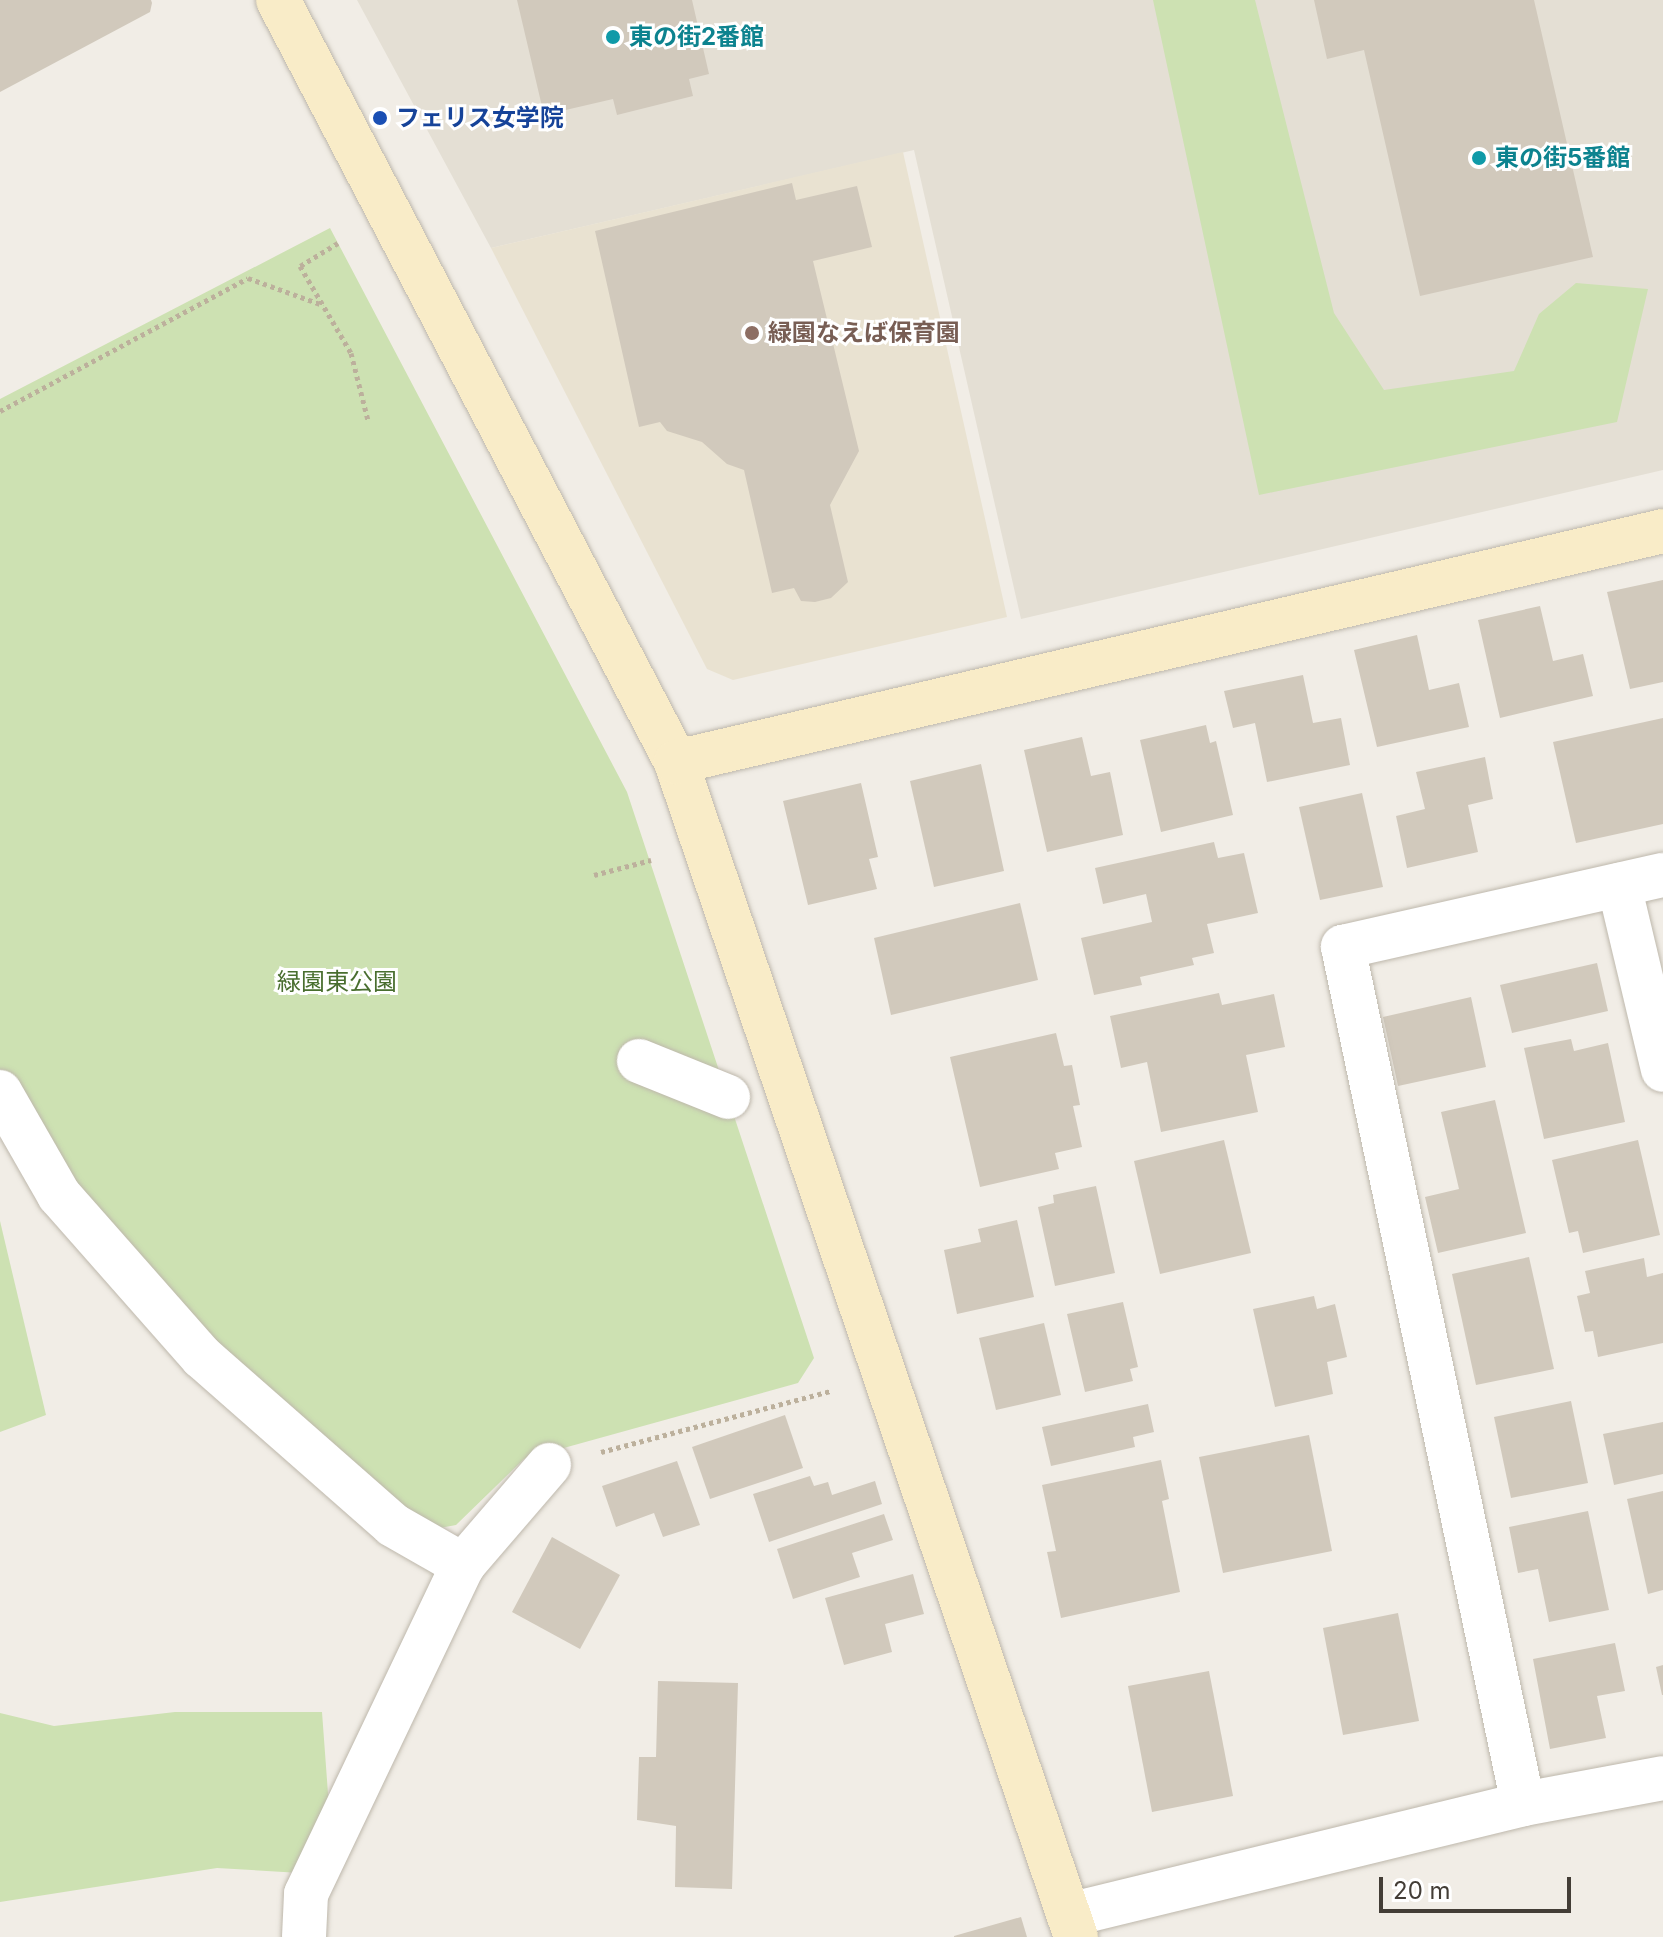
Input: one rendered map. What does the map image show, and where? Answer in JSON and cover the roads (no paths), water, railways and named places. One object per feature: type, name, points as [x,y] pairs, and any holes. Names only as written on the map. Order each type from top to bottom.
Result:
[{"type":"street","points":[[278,0],[676,762],[1072,1926],[1523,1804],[1663,1778]]},
{"type":"street","points":[[676,762],[1663,531]]},
{"type":"street","points":[[1523,1804],[1343,947],[1663,875]]},
{"type":"street","points":[[1619,885],[1663,1070]]},
{"type":"street","points":[[639,1061],[728,1097]]},
{"type":"street","points":[[0,1092],[59,1195],[202,1357],[393,1525],[463,1565]]},
{"type":"street","points":[[304,1937],[306,1894],[463,1565],[549,1465]]},
{"type":"place","name":"東の街2番館","points":[[613,37]]},
{"type":"place","name":"フェリス女学院","points":[[380,118]]},
{"type":"place","name":"東の街5番館","points":[[1479,158]]},
{"type":"place","name":"緑園なえば保育園","points":[[752,333]]},
{"type":"park label","name":"緑園東公園","points":[[337,982]]}]
